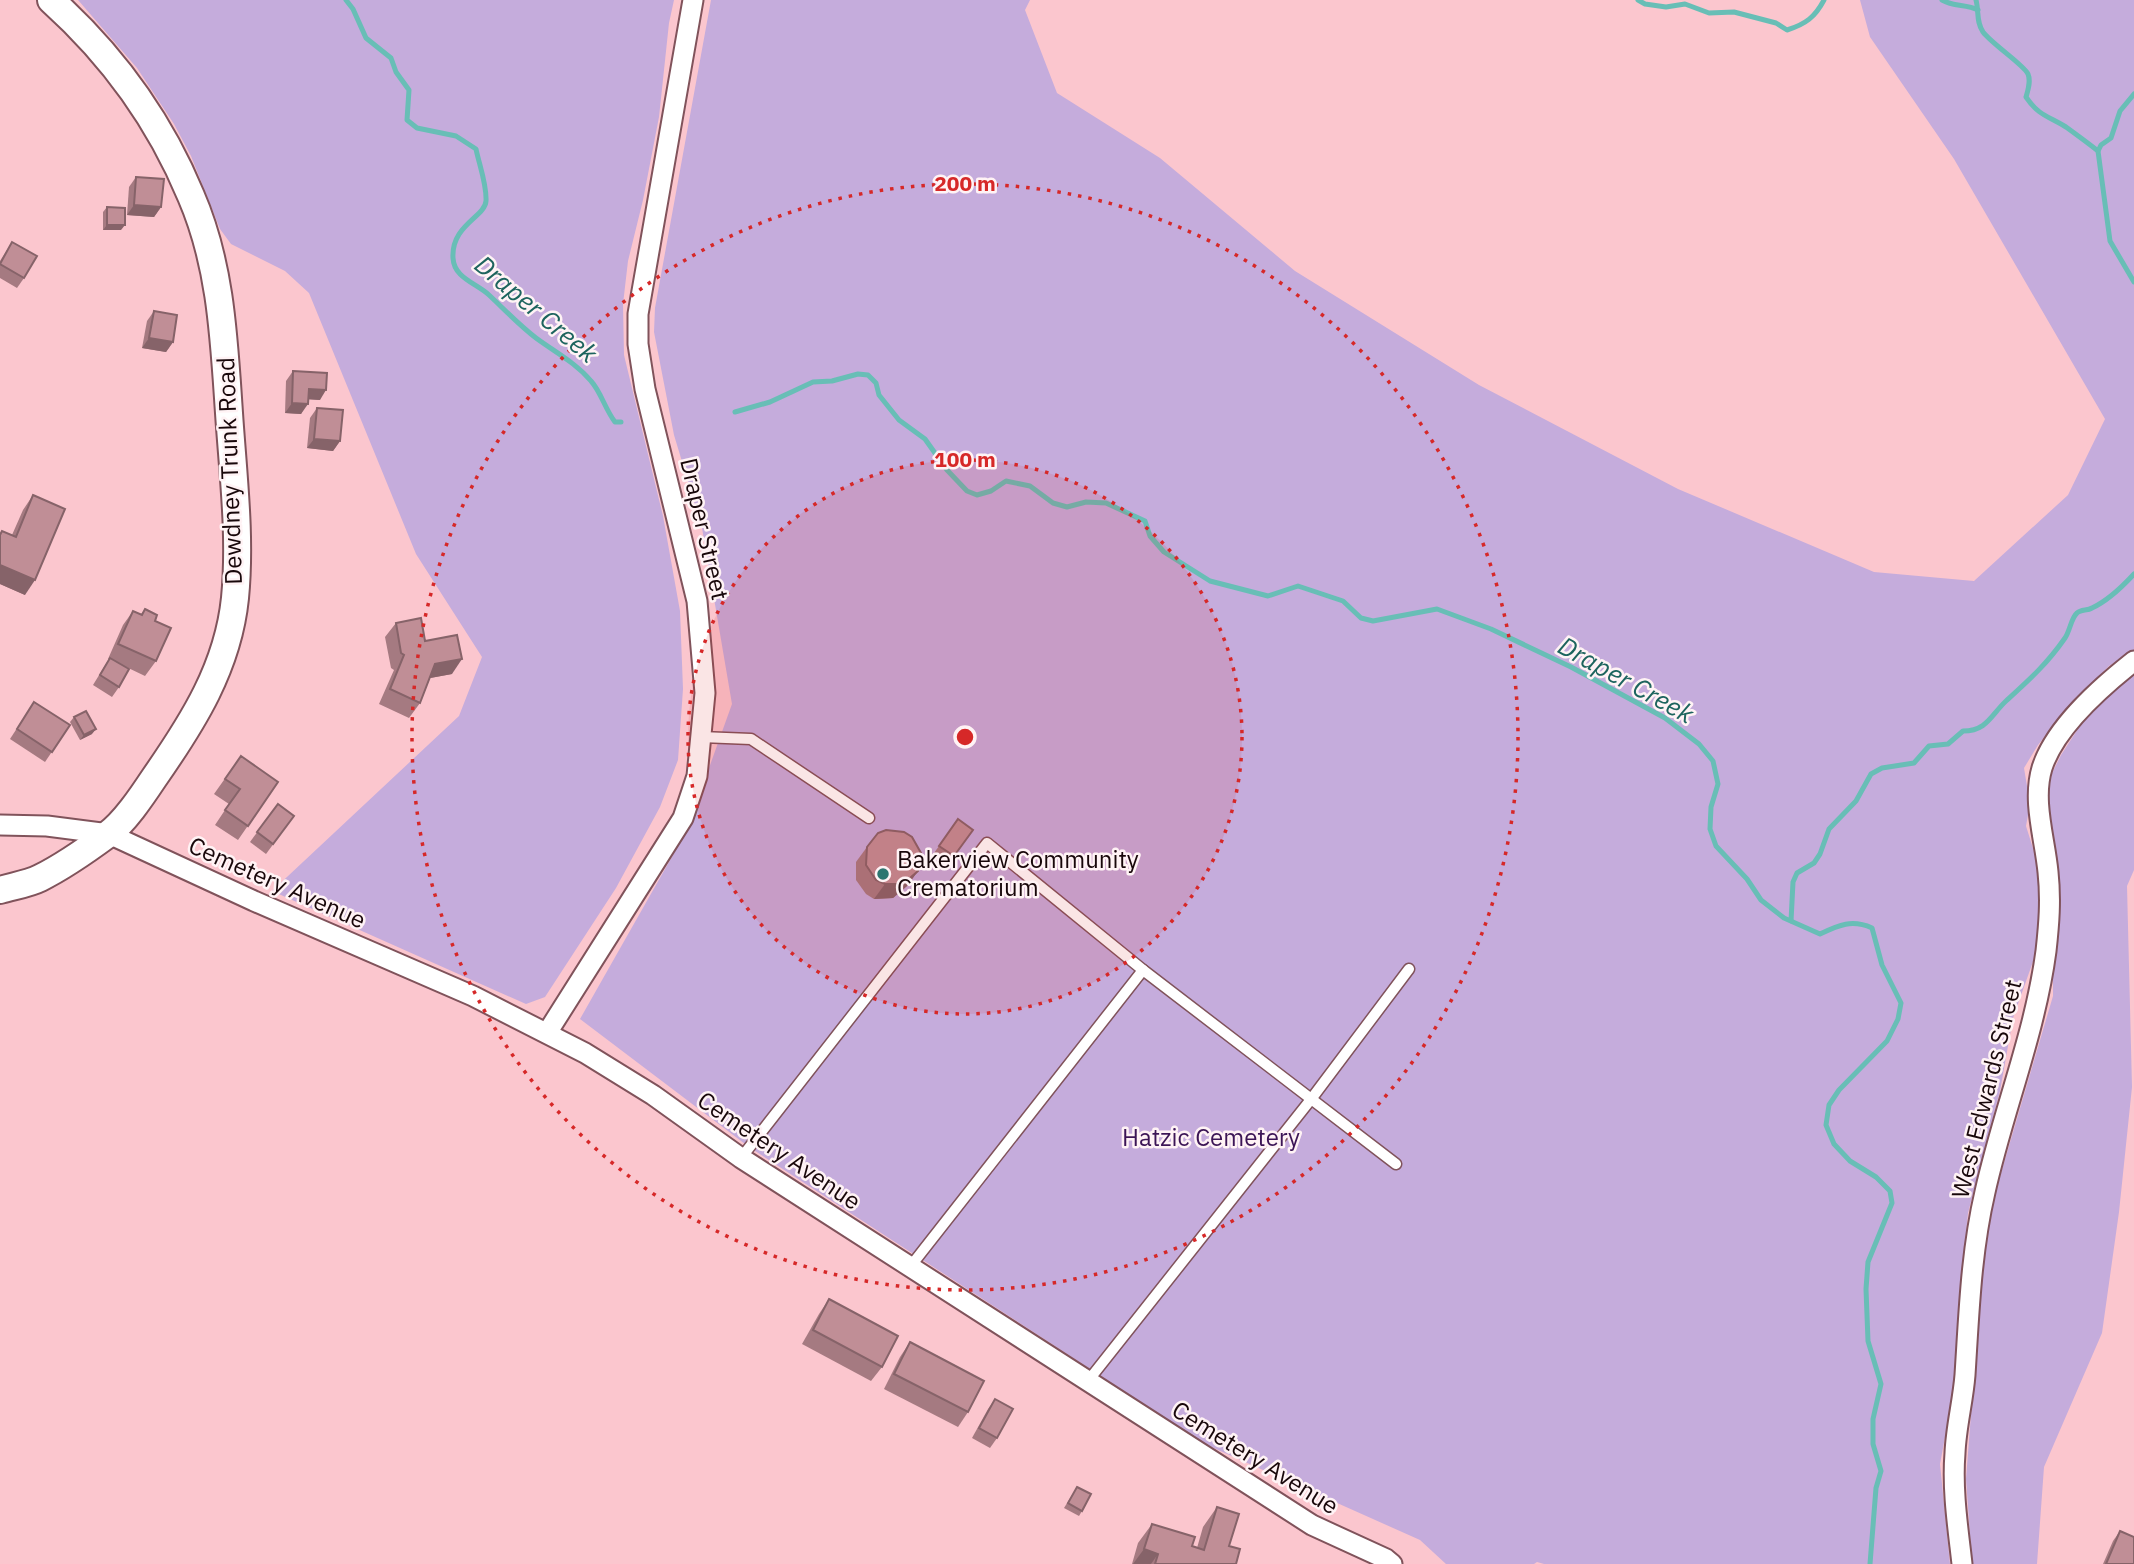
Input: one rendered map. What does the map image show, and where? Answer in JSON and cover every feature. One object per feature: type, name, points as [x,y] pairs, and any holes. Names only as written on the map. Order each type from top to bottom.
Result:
[{"type":"main road","name":"Dewdney Trunk Road","points":[[0,890],[40,878],[110,834],[144,793],[201,708],[219,670],[228,640],[235,599],[238,552],[225,352],[220,299],[209,244],[191,196],[166,144],[131,89],[81,27],[51,0]]},
{"type":"street","name":"Draper Street","points":[[547,1033],[683,818],[697,776],[705,693],[698,601],[645,389],[638,334],[643,274],[665,168],[693,0]]},
{"type":"street","name":"West Edwards Street","points":[[1962,1564],[1956,1507],[1955,1454],[1965,1378],[1969,1293],[1977,1229],[2035,1015],[2051,907],[2039,804],[2039,782],[2049,751],[2067,725],[2095,694],[2134,661]]},
{"type":"street","name":"Cemetery Avenue","points":[[0,825],[47,826],[110,834],[254,901],[472,996],[585,1053],[653,1095],[741,1158],[1312,1525],[1392,1564]]},
{"type":"lane","points":[[701,737],[751,739],[869,818]]},
{"type":"lane","points":[[741,1158],[987,843],[1143,970],[1396,1164]]},
{"type":"lane","points":[[1088,1381],[1312,1098],[1409,969]]},
{"type":"lane","points":[[910,1267],[1143,970]]},
{"type":"green space","points":[[78,0],[674,0],[659,117],[628,261],[623,304],[624,355],[663,516],[680,611],[683,689],[678,760],[660,807],[616,888],[545,997],[526,1004],[272,891],[459,716],[482,657],[416,554],[309,293],[285,271],[231,244],[220,229],[191,156],[174,124],[137,68]]},
{"type":"green space","name":"Hatzic Cemetery","points":[[711,0],[1030,0],[1025,10],[1057,93],[1160,158],[1295,271],[1479,385],[1678,489],[1874,572],[1974,581],[2068,495],[2105,419],[1954,159],[1870,37],[1860,0],[2134,0],[2134,650],[2109,666],[2064,712],[2024,768],[2030,804],[2026,826],[2036,858],[2043,908],[2035,956],[2013,1018],[2000,1091],[1968,1213],[1957,1373],[1940,1464],[1950,1564],[1446,1564],[1420,1540],[1207,1445],[749,1147],[580,1019],[686,832],[732,704],[702,528],[674,435],[654,332],[655,308]]},
{"type":"green space","points":[[2134,674],[2134,870],[2127,886],[2132,1087],[2119,1212],[2102,1333],[2044,1467],[2037,1564],[1972,1564],[1966,1479],[1983,1259],[1996,1190],[2053,996],[2053,964],[2060,910],[2058,870],[2046,806],[2049,779],[2085,718]]},
{"type":"building","points":[[136,177],[164,179],[161,207],[134,205]]},
{"type":"building","points":[[107,207],[125,208],[125,225],[107,225]]},
{"type":"building","points":[[12,242],[37,256],[24,278],[0,264]]},
{"type":"building","points":[[154,311],[177,315],[173,342],[149,338]]},
{"type":"building","points":[[293,371],[327,373],[326,390],[309,389],[308,404],[292,403]]},
{"type":"building","points":[[317,408],[343,410],[340,441],[314,439]]},
{"type":"building","points":[[33,495],[65,509],[35,580],[0,565],[0,535],[2,531],[16,537]]},
{"type":"building","points":[[145,609],[157,615],[155,621],[171,628],[156,661],[118,644],[133,611],[142,615]]},
{"type":"building","points":[[421,618],[425,641],[457,635],[462,659],[435,664],[420,703],[390,689],[404,655],[401,653],[396,623]]},
{"type":"building","points":[[110,658],[129,669],[119,687],[100,675]]},
{"type":"building","points":[[34,702],[70,725],[52,752],[17,729]]},
{"type":"building","points":[[86,711],[96,729],[84,735],[74,717]]},
{"type":"building","points":[[241,756],[278,782],[248,826],[225,810],[240,789],[225,779]]},
{"type":"building","points":[[278,804],[294,816],[273,844],[257,832]]},
{"type":"building","points":[[958,819],[973,830],[954,856],[939,846]]},
{"type":"building","points":[[886,830],[904,832],[912,837],[921,853],[918,871],[903,884],[885,884],[876,880],[866,865],[867,847],[878,833]]},
{"type":"building","points":[[829,1299],[898,1336],[882,1367],[813,1330]]},
{"type":"building","points":[[910,1342],[984,1381],[968,1412],[894,1374]]},
{"type":"building","points":[[995,1399],[1013,1409],[997,1438],[979,1428]]},
{"type":"building","points":[[1077,1487],[1091,1494],[1082,1511],[1068,1503]]},
{"type":"building","points":[[1217,1507],[1239,1514],[1229,1546],[1240,1549],[1236,1564],[1155,1564],[1158,1554],[1144,1549],[1152,1524],[1195,1537],[1192,1546],[1204,1550]]},
{"type":"building","points":[[2120,1531],[2134,1537],[2134,1564],[2106,1564]]},
{"type":"waterway","name":"Draper Creek","points":[[346,0],[366,38],[391,58],[396,72],[409,90],[407,120],[417,128],[456,136],[476,149],[486,201],[480,212],[457,237],[453,258],[457,271],[489,295],[530,333],[579,369],[594,385],[615,422],[621,422]]},
{"type":"waterway","points":[[1638,0],[1645,4],[1666,7],[1685,4],[1709,13],[1734,12],[1776,23],[1787,30],[1809,19],[1824,0]]},
{"type":"waterway","points":[[1942,0],[1978,10]]},
{"type":"waterway","points":[[1976,0],[1978,20],[1983,32],[2028,74],[2026,97],[2040,112],[2098,151],[2110,241],[2134,282]]},
{"type":"waterway","points":[[2098,151],[2101,145],[2111,138],[2120,111],[2134,94]]},
{"type":"waterway","name":"Draper Creek","points":[[735,412],[770,402],[813,382],[832,381],[858,374],[868,375],[876,383],[879,395],[899,420],[925,439],[947,470],[967,491],[977,495],[991,491],[1006,481],[1030,486],[1053,503],[1067,507],[1086,502],[1106,503],[1145,521],[1150,536],[1164,552],[1210,581],[1268,596],[1298,586],[1343,601],[1361,618],[1373,621],[1437,609],[1491,629],[1571,667],[1665,718],[1699,744],[1713,761],[1718,784],[1711,807],[1710,829],[1716,846],[1747,879],[1761,900],[1784,918],[1820,934],[1846,924],[1872,928],[1882,965],[1901,1003],[1898,1019],[1887,1041],[1839,1090],[1829,1105],[1826,1125],[1834,1144],[1850,1161],[1876,1177],[1890,1191],[1892,1203],[1868,1262],[1866,1289],[1868,1341],[1881,1384],[1873,1419],[1873,1444],[1881,1471],[1876,1488],[1870,1564]]},
{"type":"waterway","points":[[1791,921],[1793,882],[1797,873],[1814,863],[1829,829],[1856,801],[1871,774],[1882,768],[1914,763],[1929,746],[1948,744],[1963,731],[1983,725],[2051,656],[2065,638],[2077,613],[2103,601],[2134,574]]},
{"type":"place","name":"Bakerview Community Crematorium","points":[[883,874]]}]
